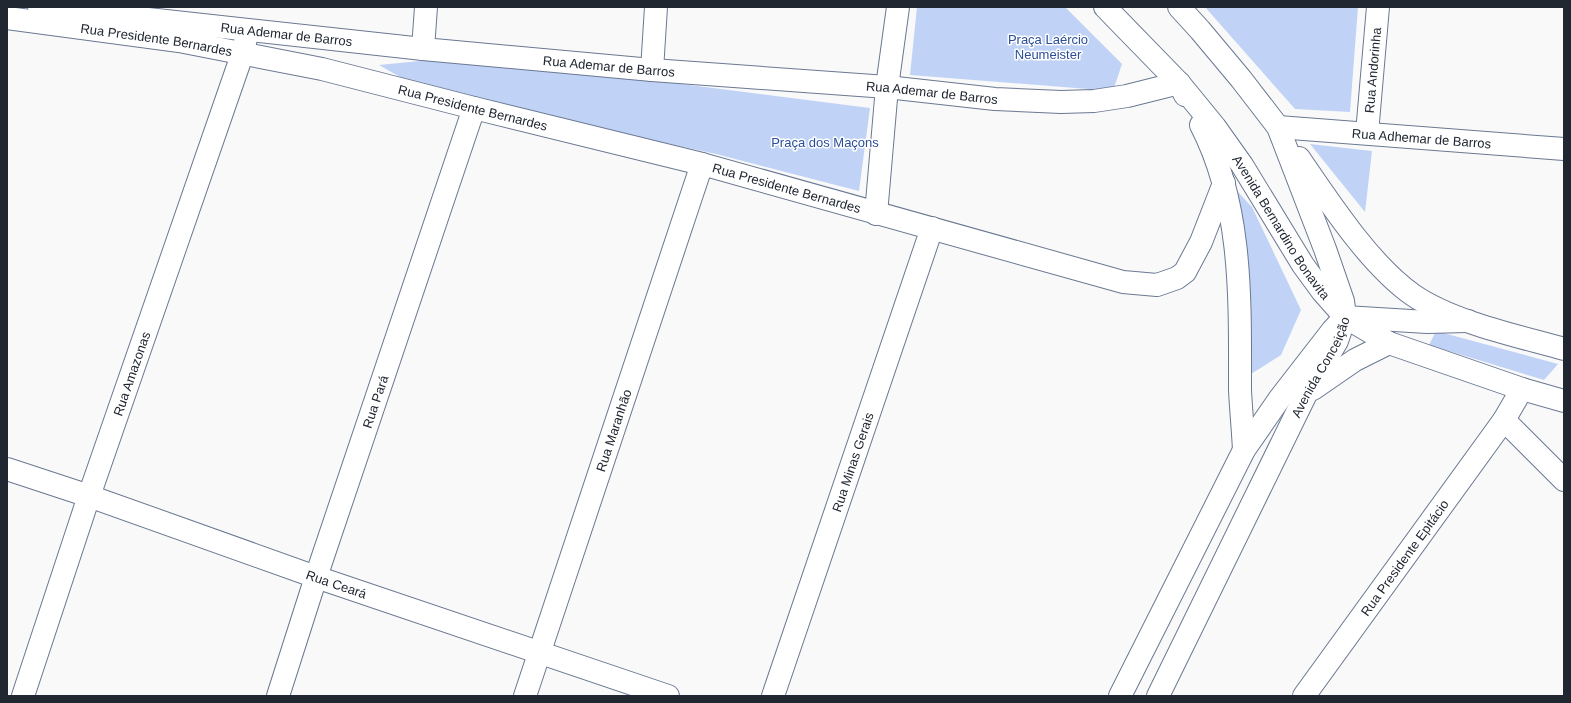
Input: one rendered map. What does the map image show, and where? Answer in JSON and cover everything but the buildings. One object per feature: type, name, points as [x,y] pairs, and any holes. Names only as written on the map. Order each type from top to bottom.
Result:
[{"type":"street","name":"Rua Ademar de Barros","points":[[39,7],[180,24],[423,49],[652,70],[995,98],[1061,102],[1094,101],[1127,96],[1179,83]]},
{"type":"street","points":[[423,49],[426,7]]},
{"type":"street","points":[[652,70],[656,7]]},
{"type":"street","points":[[876,214],[887,88],[898,7]]},
{"type":"street","points":[[1105,7],[1179,83],[1215,155],[1224,183],[1233,228],[1238,284],[1241,337],[1240,392],[1244,450]]},
{"type":"street","name":"Avenida Conceição","points":[[1158,696],[1306,394],[1337,341],[1345,317],[1343,301],[1333,271],[1278,127],[1216,48],[1179,7]]},
{"type":"street","name":"Rua Andorinha","points":[[1367,134],[1378,7]]},
{"type":"street","name":"Rua Presidente Bernardes","points":[[7,18],[180,24],[243,52],[322,69],[702,164],[1123,282],[1157,285],[1177,278],[1185,272],[1201,242],[1224,183]]},
{"type":"street","name":"Rua Amazonas","points":[[23,696],[89,496],[243,52],[248,30]]},
{"type":"street","name":"Avenida Bernardino Bonavita","points":[[1179,83],[1215,127],[1242,165],[1303,265],[1322,291],[1345,317],[1389,343],[1522,389],[1564,401]]},
{"type":"street","name":"Rua Pará","points":[[278,696],[316,577],[474,108]]},
{"type":"street","points":[[1278,127],[1328,201],[1368,252],[1393,279],[1413,295],[1468,321],[1564,349]]},
{"type":"street","name":"Rua Adhemar de Barros","points":[[1278,127],[1564,150]]},
{"type":"street","name":"Rua Maranhão","points":[[525,696],[702,164]]},
{"type":"street","name":"Rua Minas Gerais","points":[[773,696],[932,228]]},
{"type":"street","points":[[1120,696],[1244,450],[1280,398],[1332,331],[1345,317],[1427,322],[1468,321]]},
{"type":"street","points":[[1306,394],[1355,360],[1389,343]]},
{"type":"street","name":"Rua Presidente Epitácio","points":[[1304,696],[1504,420],[1522,389]]},
{"type":"street","points":[[1504,420],[1564,480]]},
{"type":"street","name":"Rua Ceará","points":[[7,469],[89,496],[316,577],[668,696]]},
{"type":"green space","name":"Praça Laércio Neumeister","points":[[917,7],[1065,7],[1122,64],[1113,91],[910,75]]},
{"type":"green space","points":[[1205,7],[1358,7],[1350,112],[1295,109]]},
{"type":"green space","name":"Praça dos Maçons","points":[[440,59],[658,81],[870,108],[859,191],[716,154],[498,107],[400,77],[379,65]]},
{"type":"green space","points":[[1310,144],[1372,151],[1365,212]]},
{"type":"green space","points":[[1238,192],[1252,207],[1301,310],[1281,355],[1251,374]]},
{"type":"green space","points":[[1436,331],[1558,364],[1544,380],[1429,345]]}]
